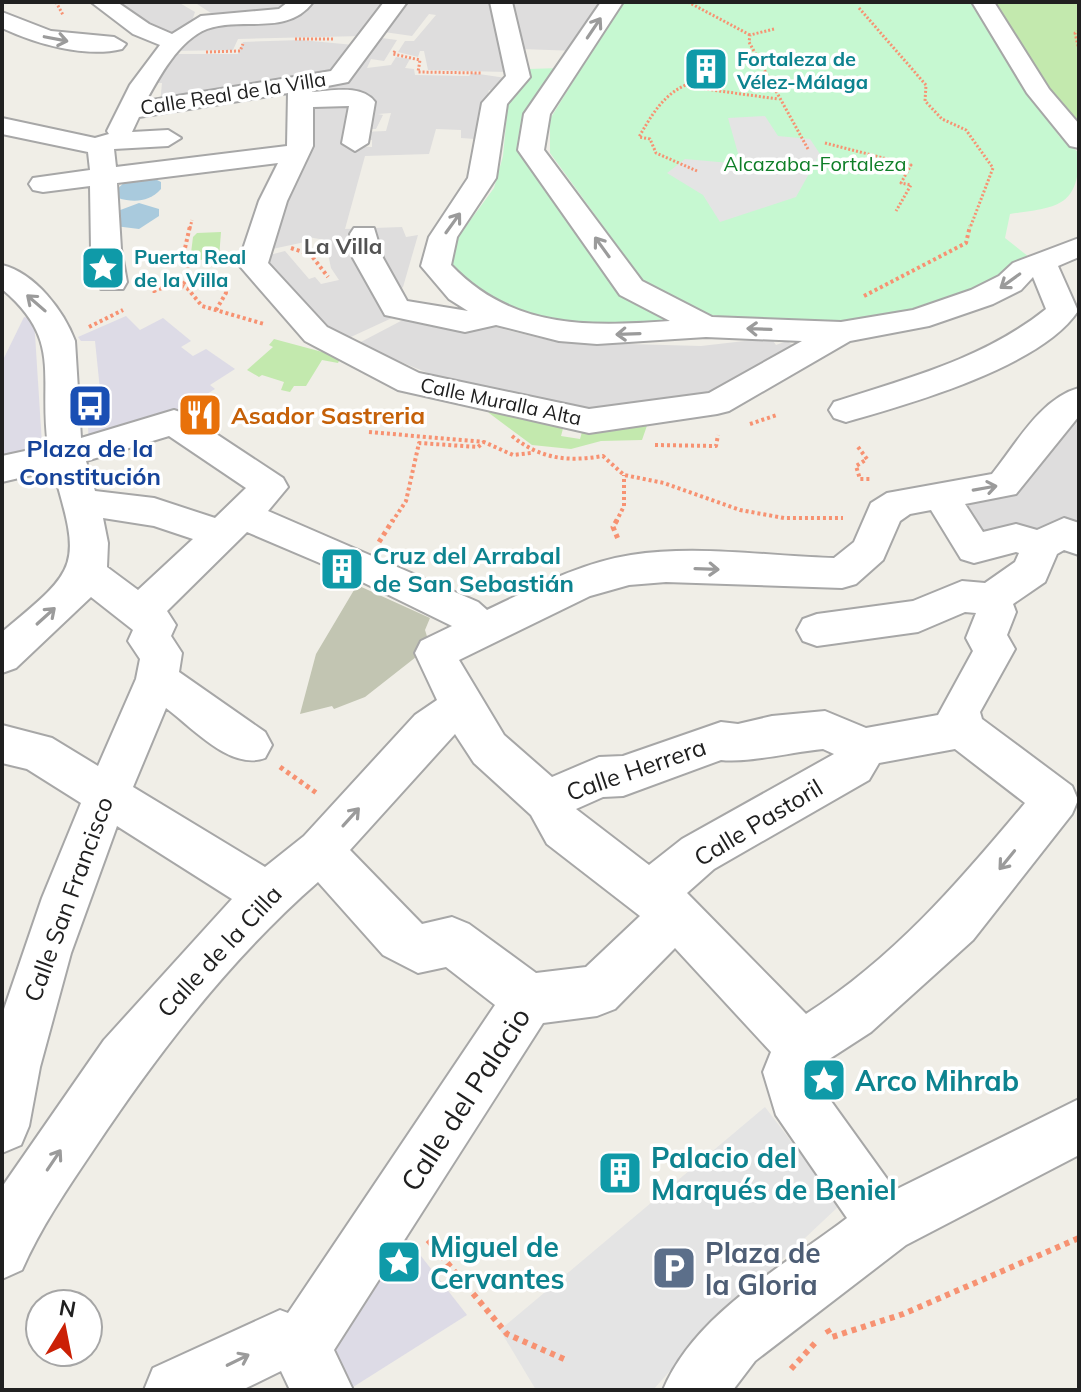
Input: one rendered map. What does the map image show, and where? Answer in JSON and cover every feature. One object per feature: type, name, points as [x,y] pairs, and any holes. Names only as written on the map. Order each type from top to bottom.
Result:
[{"type":"street","points":[[102,2],[141,29],[174,43]]},
{"type":"street","points":[[187,2],[201,11],[201,23]]},
{"type":"street","points":[[117,287],[105,268],[104,177],[109,144],[147,74],[174,43],[201,23],[285,15],[302,2]]},
{"type":"street","name":"Calle Real de la Villa","points":[[129,110],[301,92],[339,77],[396,2]]},
{"type":"street","points":[[501,2],[518,65],[518,77],[495,103],[482,178],[443,237],[436,266],[451,288],[492,316],[550,328],[616,335],[706,327],[841,332],[918,319],[982,297],[1041,261],[1079,247]]},
{"type":"street","points":[[612,2],[537,114],[531,150],[631,288],[706,327]]},
{"type":"street","points":[[983,2],[1039,93],[1079,140]]},
{"type":"street","points":[[2,19],[30,34],[84,45],[174,43]]},
{"type":"street","points":[[114,44],[141,29]]},
{"type":"street","points":[[43,184],[296,153],[302,137],[301,92],[348,97],[362,102],[355,143]]},
{"type":"street","points":[[2,126],[109,144],[168,138]]},
{"type":"street","name":"Calle Muralla Alta","points":[[296,153],[273,201],[253,264],[316,334],[340,349],[410,382],[589,421],[717,403],[841,332]]},
{"type":"street","points":[[364,234],[368,258],[396,308],[465,322],[492,316]]},
{"type":"street","points":[[846,410],[968,370],[1008,353],[1039,333],[1062,311],[1041,261]]},
{"type":"street","points":[[2,274],[46,311],[59,341],[66,455],[82,505],[90,559],[86,572],[69,594],[2,656]]},
{"type":"street","points":[[802,1047],[662,905],[563,829],[547,801],[489,749],[461,706],[435,653],[579,584],[629,570],[666,567],[842,573],[870,550],[884,513],[900,502],[1003,485],[1058,415],[1079,399]]},
{"type":"street","points":[[2,469],[66,455],[174,422],[270,487],[140,613]]},
{"type":"street","points":[[941,496],[974,549],[1016,538],[1041,545]]},
{"type":"street","points":[[82,505],[118,503],[148,508],[233,525],[362,565],[381,562],[464,613],[482,630]]},
{"type":"street","points":[[817,630],[918,616],[962,596],[991,599],[1031,571],[1041,545],[1064,532],[1079,541]]},
{"type":"street","points":[[86,572],[156,625],[148,641],[162,653],[157,679],[250,745]]},
{"type":"street","points":[[962,729],[959,711],[995,649],[986,638],[996,612],[991,599]]},
{"type":"street","name":"Calle San Francisco","points":[[2,1126],[16,1048],[48,940],[157,679]]},
{"type":"street","name":"Calle de la Cilla","points":[[5,1218],[123,1059],[268,895],[334,835],[430,728],[461,706]]},
{"type":"street","points":[[865,747],[962,729],[1068,797],[956,923],[853,1014],[802,1047],[789,1072],[795,1096],[886,1225]]},
{"type":"street","name":"Calle Herrera","points":[[547,801],[599,777],[623,776],[721,741],[738,743],[772,735],[825,730],[865,747]]},
{"type":"street","points":[[2,744],[37,752],[108,792],[268,895]]},
{"type":"street","name":"Calle Pastoril","points":[[662,905],[698,854],[853,766],[865,747]]},
{"type":"street","points":[[334,835],[400,938],[418,949],[452,941],[529,999]]},
{"type":"street","name":"Calle del Palacio","points":[[312,1369],[398,1201],[529,999],[597,991],[662,905]]},
{"type":"street","points":[[694,1390],[734,1340],[886,1225],[1079,1126]]},
{"type":"street","points":[[175,1390],[280,1340],[312,1369]]},
{"type":"path","points":[[688,2],[750,35],[774,29]]},
{"type":"path","points":[[855,300],[966,243],[975,208],[993,168],[966,130],[942,119],[925,101],[926,85],[859,8]]},
{"type":"path","points":[[1079,31],[1075,33],[1079,50]]},
{"type":"path","points":[[372,34],[403,37],[393,54],[420,60],[418,72],[518,77]]},
{"type":"path","points":[[750,35],[749,42],[808,149]]},
{"type":"path","points":[[697,171],[656,153],[650,139],[639,137],[667,91],[680,83],[706,79],[705,89],[778,99]]},
{"type":"path","points":[[825,143],[911,165],[901,183],[911,185],[896,211]]},
{"type":"path","points":[[183,284],[187,279],[188,258],[183,257],[192,220]]},
{"type":"path","points":[[295,247],[311,255],[328,277]]},
{"type":"path","points":[[117,287],[145,281],[154,291],[176,283],[183,284],[202,306],[231,314]]},
{"type":"path","points":[[59,341],[136,304],[117,287]]},
{"type":"path","points":[[369,432],[484,442],[513,455],[531,453],[556,456],[568,463],[603,456],[624,475],[664,483],[740,510],[784,518],[831,519],[884,513]]},
{"type":"path","points":[[508,433],[531,453]]},
{"type":"path","points":[[381,562],[406,501],[419,443],[478,447],[484,442]]},
{"type":"path","points":[[624,475],[624,506],[613,527],[629,570]]},
{"type":"path","points":[[250,745],[334,835]]},
{"type":"path","points":[[398,1201],[507,1334],[564,1359]]},
{"type":"path","points":[[827,1329],[832,1337],[903,1314],[1079,1238]]},
{"type":"path","points":[[791,1369],[827,1329],[840,1320]]},
{"type":"shaded area","points":[[110,2],[178,2],[195,12],[191,24],[169,35]]},
{"type":"shaded area","points":[[194,2],[294,2],[275,14],[223,21]]},
{"type":"shaded area","points":[[305,2],[387,2],[362,36],[238,39],[233,50],[172,51],[195,28],[290,18]]},
{"type":"shaded area","points":[[401,2],[491,2],[506,72],[428,70],[424,51],[420,51],[418,57],[398,52],[405,41],[414,41],[436,15],[429,14],[412,36],[377,31]]},
{"type":"shaded area","points":[[511,2],[603,2],[577,51],[521,49]]},
{"type":"shaded area","points":[[374,37],[397,40],[384,61],[371,59],[367,68],[391,65],[396,57],[410,59],[405,68],[414,69],[415,75],[469,76],[472,73],[506,78],[493,91],[489,90],[475,139],[461,138],[461,130],[436,129],[429,154],[365,156],[345,229],[402,227],[406,237],[418,235],[403,287],[379,307],[392,318],[340,342],[254,259],[285,251],[309,279],[315,277],[321,284],[339,280],[331,268],[325,240],[308,237],[305,242],[263,251],[306,103],[353,100],[352,146],[372,147],[372,140],[359,139],[360,132],[386,131],[391,113],[378,114],[383,115],[376,129],[361,129],[368,100],[311,95],[311,85],[332,82]]},
{"type":"shaded area","points":[[301,40],[354,45],[342,67],[323,77],[160,104],[162,83],[145,83],[174,54],[238,54],[243,42]]},
{"type":"shaded area","points":[[765,116],[778,136],[810,139],[820,154],[796,197],[720,222],[703,195],[667,173],[685,159],[741,164],[728,118]]},
{"type":"shaded area","points":[[418,312],[462,329],[491,326],[556,342],[701,346],[771,338],[776,345],[787,341],[803,352],[720,396],[586,410],[450,382],[357,344]]},
{"type":"shaded area","name":"Plaza de la Constitución","points":[[126,316],[140,330],[163,318],[191,341],[181,347],[193,356],[206,349],[235,369],[210,385],[215,389],[191,404],[185,420],[89,448],[88,426],[103,419],[95,341],[81,341],[78,337]]},
{"type":"shaded area","name":"Plaza de la Constitución","points":[[24,317],[34,319],[42,444],[37,450],[2,463],[2,362]]},
{"type":"shaded area","points":[[1079,410],[1079,539],[1056,529],[968,543],[948,505],[984,500]]},
{"type":"shaded area","points":[[357,585],[430,618],[425,630],[430,646],[365,697],[334,709],[332,706],[300,714],[316,654]]},
{"type":"shaded area","name":"Plaza de la Gloria","points":[[765,1107],[840,1205],[699,1338],[653,1390],[536,1390],[500,1330]]},
{"type":"shaded area","points":[[389,1215],[467,1315],[350,1389],[329,1339]]},
{"type":"green space","name":"Alcazaba-Fortaleza","points":[[622,2],[971,2],[1059,136],[1079,153],[1075,185],[1062,202],[1010,214],[1005,238],[1029,257],[971,294],[861,321],[803,324],[700,314],[644,282],[550,153],[550,119]]},
{"type":"green space","points":[[992,2],[1079,2],[1079,126],[1034,73]]},
{"type":"green space","points":[[560,68],[524,152],[669,319],[666,326],[578,326],[497,307],[450,265],[450,248],[494,188],[503,156],[508,103],[530,79],[528,69]]},
{"type":"green space","points":[[221,232],[219,258],[190,261],[193,237],[197,233]]},
{"type":"green space","points":[[274,339],[341,357],[338,363],[322,360],[306,386],[294,386],[290,392],[281,390],[284,382],[262,375],[259,377],[247,370],[273,347],[269,345]]},
{"type":"green space","points":[[483,404],[565,421],[561,436],[580,439],[584,425],[650,417],[642,440],[601,441],[571,449],[532,445],[489,413]]},
{"type":"water","points":[[153,178],[161,182],[161,189],[146,199],[124,200],[114,192],[128,179]]},
{"type":"water","points":[[139,203],[159,209],[159,216],[139,229],[115,226],[115,212]]},
{"type":"place","name":"Fortaleza de Vélez-Málaga","points":[[706,69]]},
{"type":"place","name":"Puerta Real de la Villa","points":[[103,268]]},
{"type":"place","name":"Plaza de la Constitución","points":[[90,406]]},
{"type":"place","name":"Asador Sastreria","points":[[200,415]]},
{"type":"place","name":"Cruz del Arrabal de San Sebastián","points":[[342,569]]},
{"type":"place","name":"Arco Mihrab","points":[[824,1080]]},
{"type":"place","name":"Palacio del Marqués de Beniel","points":[[620,1173]]},
{"type":"place","name":"Miguel de Cervantes","points":[[399,1262]]},
{"type":"place","name":"Plaza de la Gloria","points":[[674,1268]]},
{"type":"district","name":"La Villa","points":[[343,246]]}]
